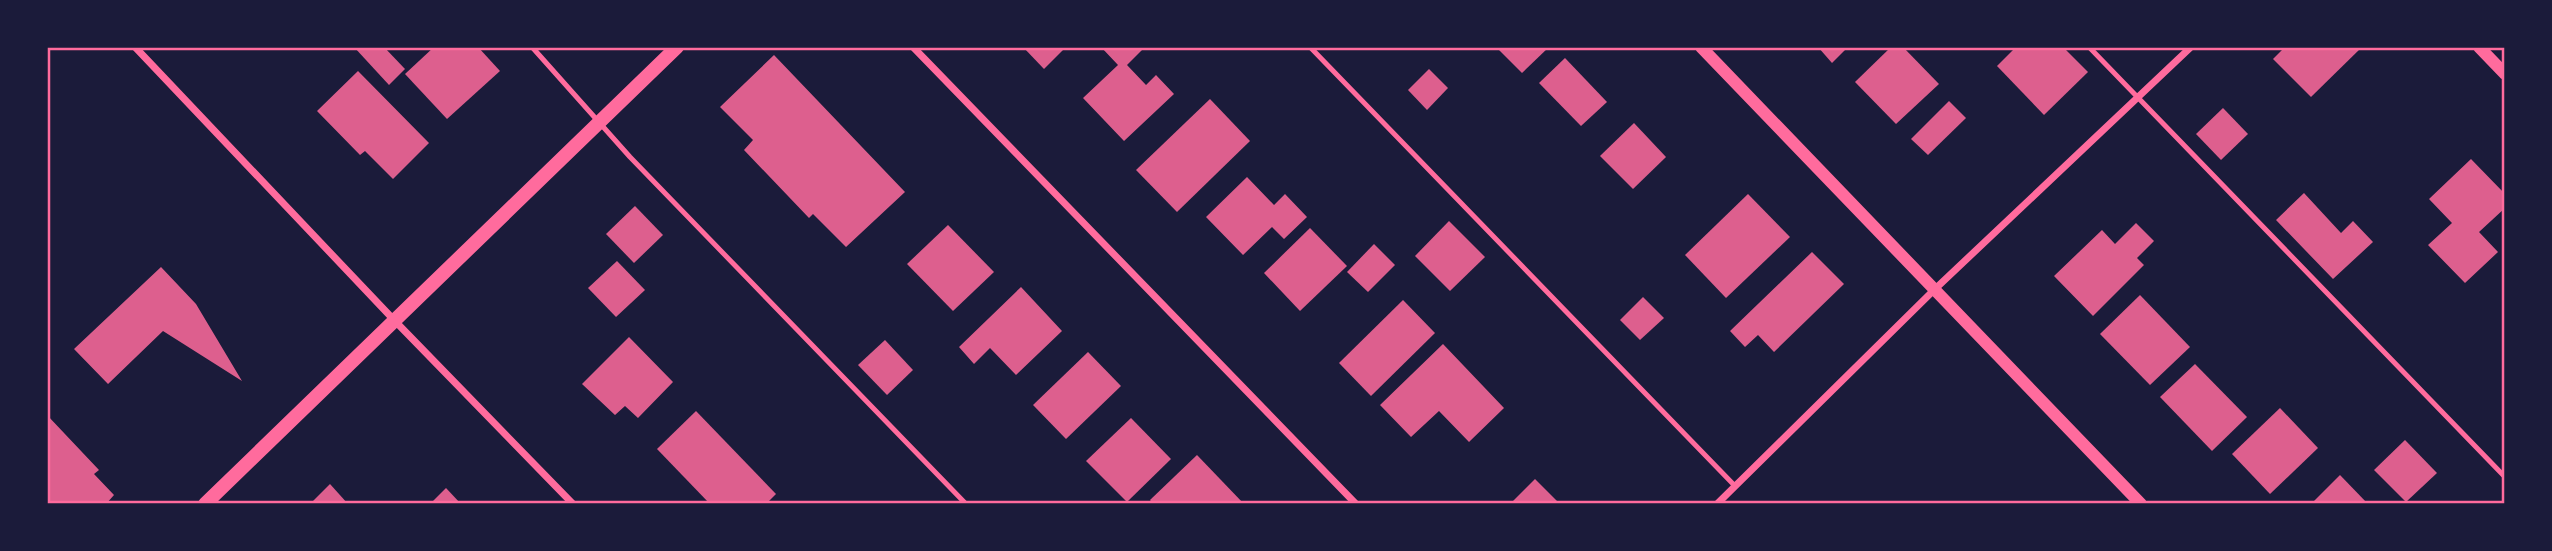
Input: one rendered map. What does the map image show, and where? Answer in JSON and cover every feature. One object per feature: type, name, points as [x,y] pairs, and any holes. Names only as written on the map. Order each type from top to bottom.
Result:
[{"type":"main road","points":[[205,504],[677,47]]},
{"type":"street","points":[[135,47],[573,504]]},
{"type":"street","points":[[913,47],[1356,504]]},
{"type":"street","points":[[1701,47],[2141,504]]},
{"type":"street","points":[[1717,504],[1934,290],[2191,47]]},
{"type":"street","points":[[2479,47],[2505,74]]},
{"type":"lane","points":[[532,47],[633,160],[966,504]]},
{"type":"lane","points":[[1310,47],[1735,486]]},
{"type":"lane","points":[[2089,47],[2505,477]]},
{"type":"building","points":[[354,47],[384,47],[405,69],[389,85]]},
{"type":"building","points":[[434,47],[478,47],[500,71],[447,119],[405,74]]},
{"type":"building","points":[[1023,47],[1066,47],[1044,69]]},
{"type":"building","points":[[1101,47],[1145,47],[1127,65],[1146,85],[1156,75],[1174,94],[1124,141],[1083,98],[1118,65]]},
{"type":"building","points":[[1496,47],[1549,47],[1522,73]]},
{"type":"building","points":[[1818,47],[1848,47],[1832,63]]},
{"type":"building","points":[[1891,47],[1903,47],[1939,84],[1896,124],[1855,82]]},
{"type":"building","points":[[2016,47],[2063,47],[2088,72],[2044,115],[1997,66]]},
{"type":"building","points":[[2285,47],[2362,47],[2311,97],[2273,59]]},
{"type":"building","points":[[774,55],[905,192],[846,247],[813,214],[809,218],[744,150],[753,140],[720,107]]},
{"type":"building","points":[[1565,58],[1607,102],[1581,126],[1539,83]]},
{"type":"building","points":[[1429,69],[1448,88],[1427,110],[1408,90]]},
{"type":"building","points":[[358,71],[429,143],[393,179],[365,151],[360,155],[317,111]]},
{"type":"building","points":[[1210,99],[1250,141],[1177,212],[1136,170]]},
{"type":"building","points":[[1949,101],[1966,118],[1928,155],[1911,139]]},
{"type":"building","points":[[2223,108],[2248,134],[2221,160],[2196,134]]},
{"type":"building","points":[[1634,123],[1666,157],[1633,189],[1600,156]]},
{"type":"building","points":[[2471,159],[2505,194],[2505,208],[2479,232],[2498,252],[2465,283],[2428,245],[2452,223],[2429,199]]},
{"type":"building","points":[[1247,177],[1274,205],[1285,194],[1307,217],[1284,239],[1272,227],[1243,255],[1206,217]]},
{"type":"building","points":[[2304,193],[2341,233],[2353,221],[2373,242],[2333,279],[2276,220]]},
{"type":"building","points":[[1748,194],[1790,237],[1726,298],[1685,255]]},
{"type":"building","points":[[635,206],[663,235],[634,263],[606,234]]},
{"type":"building","points":[[1449,221],[1485,257],[1450,291],[1415,256]]},
{"type":"building","points":[[2136,223],[2154,241],[2137,258],[2144,265],[2093,316],[2054,276],[2102,230],[2115,244]]},
{"type":"building","points":[[948,225],[994,272],[953,311],[907,264]]},
{"type":"building","points":[[1310,228],[1347,266],[1300,311],[1264,273]]},
{"type":"building","points":[[1374,244],[1395,265],[1368,292],[1347,272]]},
{"type":"building","points":[[1812,252],[1844,284],[1774,352],[1758,335],[1745,347],[1730,331]]},
{"type":"building","points":[[617,261],[645,290],[616,317],[588,288]]},
{"type":"building","points":[[161,267],[196,304],[242,381],[163,331],[108,384],[74,349]]},
{"type":"building","points":[[1021,287],[1062,331],[1016,375],[990,348],[974,364],[959,347]]},
{"type":"building","points":[[2140,295],[2190,347],[2150,385],[2100,334]]},
{"type":"building","points":[[1643,297],[1664,318],[1640,340],[1620,320]]},
{"type":"building","points":[[1403,300],[1435,333],[1371,396],[1339,363]]},
{"type":"building","points":[[629,337],[673,382],[638,418],[625,406],[615,415],[582,384]]},
{"type":"building","points":[[885,340],[913,370],[887,395],[858,365]]},
{"type":"building","points":[[1443,344],[1504,408],[1469,442],[1439,411],[1411,437],[1380,405]]},
{"type":"building","points":[[1088,352],[1121,386],[1066,439],[1033,405]]},
{"type":"building","points":[[2195,364],[2247,417],[2212,451],[2160,397]]},
{"type":"building","points":[[2280,408],[2318,448],[2270,494],[2232,454]]},
{"type":"building","points":[[696,411],[776,494],[766,504],[710,504],[657,449]]},
{"type":"building","points":[[47,415],[99,470],[94,474],[114,495],[106,504],[47,504]]},
{"type":"building","points":[[1131,418],[1171,459],[1127,502],[1086,461]]},
{"type":"building","points":[[2405,440],[2437,473],[2406,502],[2374,470]]},
{"type":"building","points":[[1197,455],[1244,504],[1153,504],[1150,500]]},
{"type":"building","points":[[2340,475],[2368,504],[2311,504]]},
{"type":"building","points":[[1535,479],[1560,504],[1510,504]]},
{"type":"building","points":[[330,484],[348,504],[310,504]]},
{"type":"building","points":[[446,488],[461,504],[430,504]]}]
